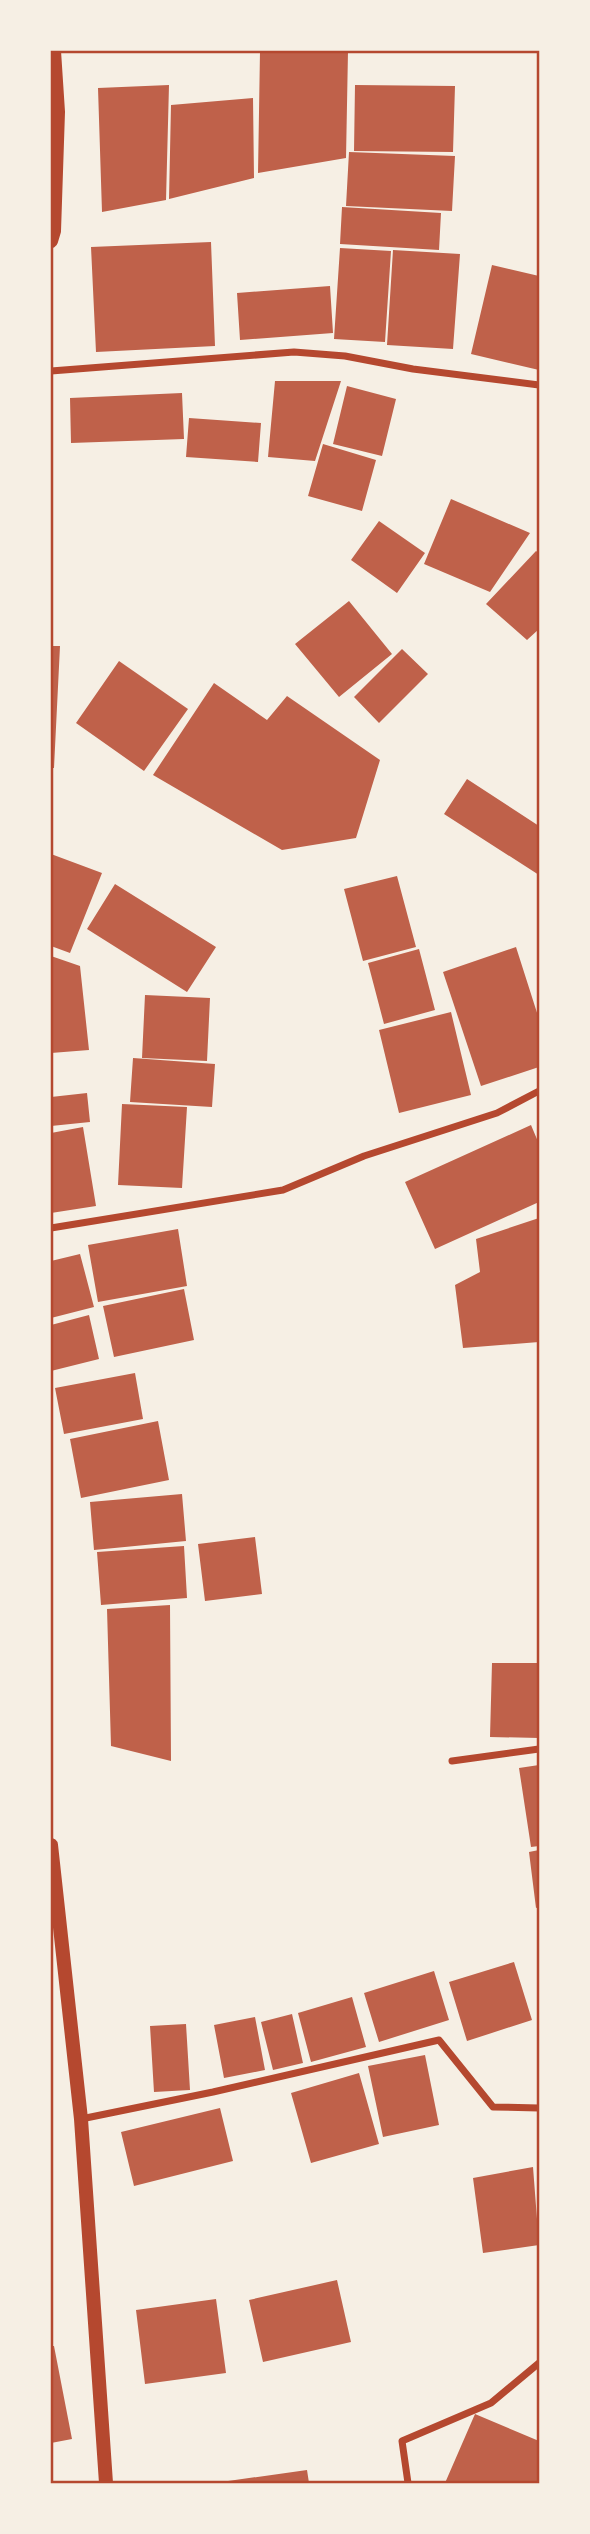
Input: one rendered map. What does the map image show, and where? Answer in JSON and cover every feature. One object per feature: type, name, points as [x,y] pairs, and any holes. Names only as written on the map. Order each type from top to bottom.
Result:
[{"type":"main road","points":[[51,242],[54,232],[58,112],[54,51]]},
{"type":"main road","points":[[51,1845],[81,2119],[106,2483]]},
{"type":"street","points":[[51,371],[294,352],[345,356],[413,369],[539,385]]},
{"type":"street","points":[[51,1228],[283,1190],[364,1156],[497,1113],[539,1091]]},
{"type":"street","points":[[452,1761],[539,1749]]},
{"type":"street","points":[[81,2119],[214,2092],[439,2040],[493,2107],[539,2108]]},
{"type":"street","points":[[408,2483],[402,2441],[491,2403],[539,2363]]},
{"type":"building","points":[[260,51],[348,51],[346,158],[258,173]]},
{"type":"building","points":[[169,85],[166,200],[102,212],[98,88]]},
{"type":"building","points":[[355,85],[455,86],[453,152],[354,151]]},
{"type":"building","points":[[253,98],[254,178],[169,199],[171,105]]},
{"type":"building","points":[[349,152],[455,156],[452,211],[346,206]]},
{"type":"building","points":[[342,207],[441,213],[439,250],[340,244]]},
{"type":"building","points":[[211,242],[215,346],[96,352],[91,247]]},
{"type":"building","points":[[340,248],[391,251],[385,342],[334,339]]},
{"type":"building","points":[[393,250],[460,254],[453,349],[387,345]]},
{"type":"building","points":[[492,265],[539,276],[539,370],[471,354]]},
{"type":"building","points":[[330,286],[333,333],[240,340],[237,293]]},
{"type":"building","points":[[275,381],[341,381],[315,461],[268,457]]},
{"type":"building","points":[[347,386],[396,399],[382,456],[333,444]]},
{"type":"building","points":[[182,393],[184,439],[71,443],[70,398]]},
{"type":"building","points":[[189,418],[261,423],[258,462],[186,457]]},
{"type":"building","points":[[323,444],[376,460],[362,511],[308,496]]},
{"type":"building","points":[[451,499],[530,533],[490,592],[424,564]]},
{"type":"building","points":[[379,521],[425,553],[397,593],[351,560]]},
{"type":"building","points":[[536,551],[539,553],[539,629],[527,640],[486,604]]},
{"type":"building","points":[[349,601],[392,654],[339,697],[295,644]]},
{"type":"building","points":[[51,646],[60,646],[54,768],[51,768]]},
{"type":"building","points":[[402,649],[428,674],[379,723],[354,697]]},
{"type":"building","points":[[119,661],[188,709],[144,771],[76,723]]},
{"type":"building","points":[[214,683],[267,720],[287,696],[380,760],[356,838],[282,850],[153,775]]},
{"type":"building","points":[[467,779],[539,826],[539,875],[444,814]]},
{"type":"building","points":[[51,854],[102,873],[70,953],[51,946]]},
{"type":"building","points":[[397,876],[416,947],[363,961],[344,889]]},
{"type":"building","points":[[115,884],[216,947],[187,992],[87,929]]},
{"type":"building","points":[[516,947],[539,1019],[539,1067],[481,1086],[443,972]]},
{"type":"building","points":[[419,949],[435,1010],[384,1024],[368,963]]},
{"type":"building","points":[[51,956],[80,966],[89,1050],[51,1053]]},
{"type":"building","points":[[145,995],[210,998],[207,1061],[142,1058]]},
{"type":"building","points":[[451,1012],[471,1095],[399,1113],[379,1030]]},
{"type":"building","points":[[133,1058],[215,1064],[212,1107],[130,1102]]},
{"type":"building","points":[[87,1093],[90,1122],[51,1126],[51,1097]]},
{"type":"building","points":[[122,1104],[187,1107],[182,1188],[118,1185]]},
{"type":"building","points":[[531,1125],[539,1144],[539,1202],[435,1249],[405,1182]]},
{"type":"building","points":[[83,1127],[96,1206],[51,1213],[51,1133]]},
{"type":"building","points":[[539,1218],[539,1342],[463,1348],[455,1285],[480,1272],[476,1239]]},
{"type":"building","points":[[178,1229],[187,1286],[98,1302],[88,1245]]},
{"type":"building","points":[[80,1254],[94,1307],[51,1318],[51,1261]]},
{"type":"building","points":[[184,1289],[194,1340],[114,1357],[103,1306]]},
{"type":"building","points":[[89,1315],[99,1359],[51,1371],[51,1325]]},
{"type":"building","points":[[135,1373],[143,1419],[64,1434],[55,1388]]},
{"type":"building","points":[[158,1421],[169,1480],[81,1498],[70,1439]]},
{"type":"building","points":[[182,1494],[186,1541],[94,1550],[90,1502]]},
{"type":"building","points":[[255,1537],[262,1594],[205,1601],[198,1544]]},
{"type":"building","points":[[184,1546],[187,1598],[101,1605],[97,1552]]},
{"type":"building","points":[[170,1605],[171,1761],[111,1746],[107,1609]]},
{"type":"building","points":[[492,1663],[539,1663],[539,1738],[490,1737]]},
{"type":"building","points":[[539,1765],[539,1846],[531,1847],[519,1768]]},
{"type":"building","points":[[539,1850],[539,1907],[536,1908],[529,1852]]},
{"type":"building","points":[[514,1962],[532,2020],[467,2041],[449,1982]]},
{"type":"building","points":[[434,1971],[449,2020],[379,2042],[364,1993]]},
{"type":"building","points":[[352,1997],[366,2047],[311,2062],[298,2013]]},
{"type":"building","points":[[292,2014],[303,2063],[273,2070],[261,2022]]},
{"type":"building","points":[[255,2017],[265,2070],[224,2078],[214,2025]]},
{"type":"building","points":[[186,2024],[190,2090],[154,2092],[150,2026]]},
{"type":"building","points":[[425,2055],[439,2125],[383,2137],[368,2066]]},
{"type":"building","points":[[359,2073],[379,2144],[311,2163],[291,2093]]},
{"type":"building","points":[[220,2108],[233,2161],[134,2186],[121,2132]]},
{"type":"building","points":[[533,2167],[539,2245],[483,2253],[473,2178]]},
{"type":"building","points":[[337,2280],[351,2342],[263,2362],[249,2300]]},
{"type":"building","points":[[216,2299],[226,2373],[145,2384],[136,2310]]},
{"type":"building","points":[[51,2346],[54,2346],[72,2439],[51,2443]]},
{"type":"building","points":[[475,2414],[539,2441],[539,2483],[445,2483]]},
{"type":"building","points":[[307,2470],[309,2483],[221,2483],[221,2482]]}]
